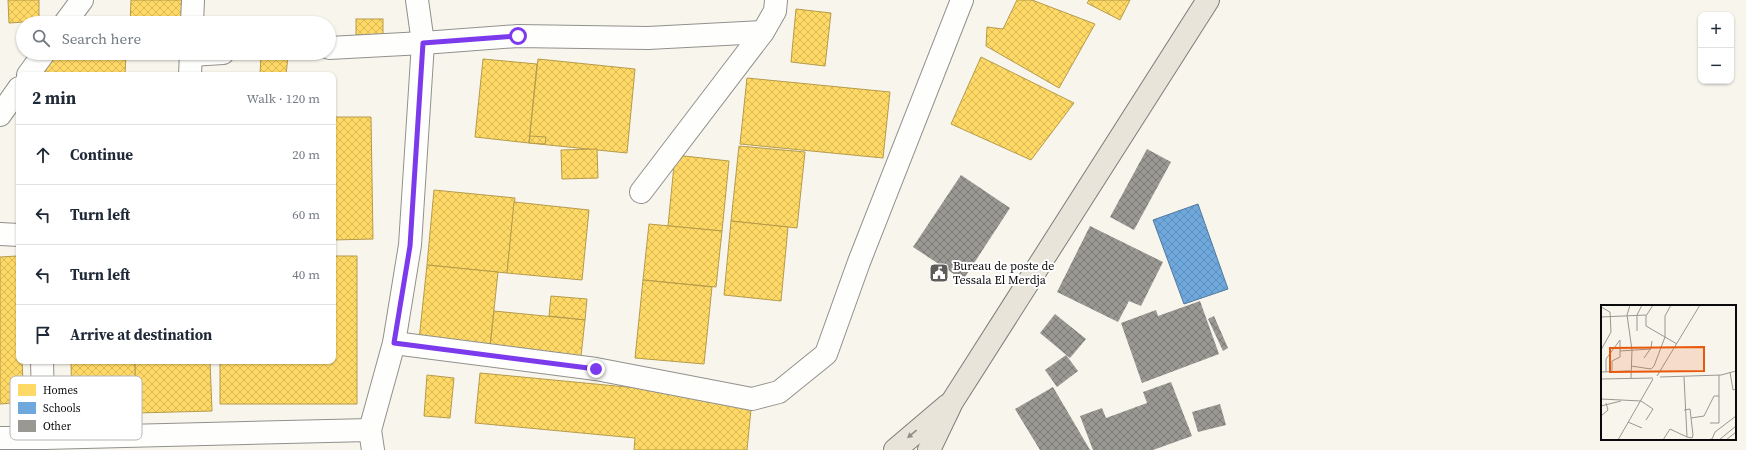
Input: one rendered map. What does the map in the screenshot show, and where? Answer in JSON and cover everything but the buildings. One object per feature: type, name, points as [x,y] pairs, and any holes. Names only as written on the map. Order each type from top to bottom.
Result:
[{"type":"main road","points":[[929,450],[952,402],[1208,0]]},
{"type":"main road","points":[[895,450],[915,431],[952,402]]},
{"type":"street","points":[[70,16],[82,0]]},
{"type":"street","points":[[192,0],[192,16]]},
{"type":"street","points":[[142,439],[372,440],[394,343],[410,246],[423,43],[417,0]]},
{"type":"street","points":[[641,192],[763,32],[775,11],[776,0]]},
{"type":"street","points":[[394,343],[596,369],[752,399],[779,392],[826,354],[862,255],[962,0]]},
{"type":"street","points":[[336,48],[518,36],[648,38],[763,32]]},
{"type":"street","points":[[30,72],[39,60]]},
{"type":"street","points":[[0,115],[16,92]]},
{"type":"street","points":[[0,234],[16,235]]},
{"type":"street","points":[[42,364],[42,376]]},
{"type":"place","name":"Bureau de poste de Tessala El Merdja","points":[[939,273]]},
{"type":"route","points":[[518,36],[423,43],[410,246],[394,343],[596,369]]}]
